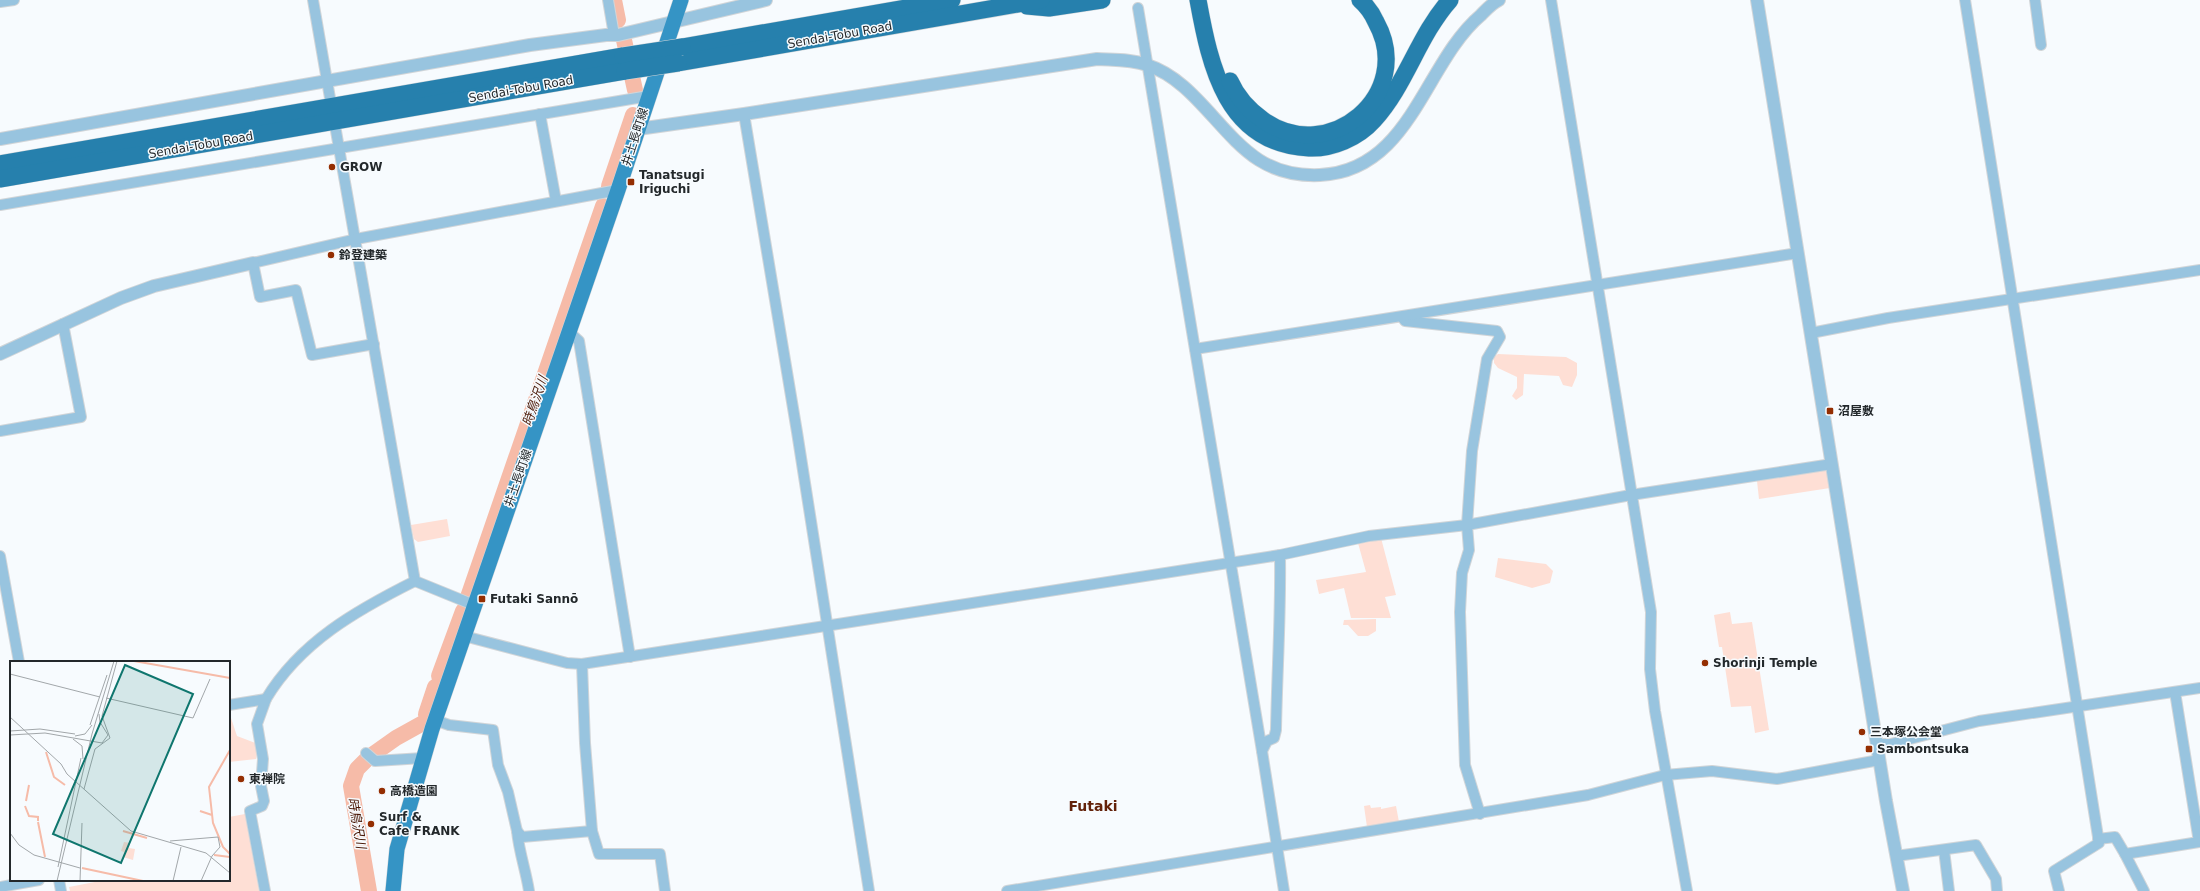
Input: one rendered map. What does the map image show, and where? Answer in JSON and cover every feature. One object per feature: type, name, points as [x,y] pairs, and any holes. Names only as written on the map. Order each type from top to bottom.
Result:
[{"type":"highway","points":[[743,36],[899,0]]},
{"type":"highway","name":"Sendai-Tobu Road","points":[[680,55],[743,36],[952,0]]},
{"type":"highway","name":"Sendai-Tobu Road","points":[[0,164],[680,55],[1041,0]]},
{"type":"highway","points":[[1010,5],[1049,8],[1102,0]]},
{"type":"highway","points":[[1198,0],[1204,36],[1217,78],[1226,98],[1236,113],[1247,124],[1273,141],[1288,146],[1318,148],[1347,140],[1373,121],[1385,106],[1433,22],[1450,0]]},
{"type":"highway","points":[[1208,0],[1219,50],[1231,84],[1239,98],[1258,117],[1270,125],[1282,131],[1305,136],[1331,132],[1354,121],[1363,113],[1379,92],[1386,68],[1384,41],[1373,16],[1360,0]]},
{"type":"highway","name":"Sendai-Tobu Road","points":[[0,179],[624,64]]},
{"type":"main road","name":"井土長町線","points":[[393,891],[397,848],[435,720],[618,190],[681,0]]},
{"type":"street","points":[[0,2],[14,0]]},
{"type":"street","points":[[313,0],[330,98]]},
{"type":"street","points":[[608,0],[614,35]]},
{"type":"street","points":[[0,140],[530,45],[614,35],[766,0]]},
{"type":"street","points":[[638,129],[1097,59],[1131,60],[1149,65],[1181,84],[1202,104],[1226,132],[1250,154],[1270,166],[1291,173],[1331,174],[1363,162],[1381,150],[1398,133],[1466,27],[1500,0]]},
{"type":"street","points":[[1551,0],[1651,612],[1650,669],[1665,775],[1687,891]]},
{"type":"street","points":[[1757,0],[1876,744],[1903,891]]},
{"type":"street","points":[[1965,0],[2099,843],[2054,871],[2060,891]]},
{"type":"street","points":[[2035,0],[2041,45]]},
{"type":"street","points":[[1138,8],[1149,65],[1284,891]]},
{"type":"street","points":[[0,205],[338,147],[649,96]]},
{"type":"street","points":[[540,114],[556,201]]},
{"type":"street","points":[[744,114],[828,626],[869,891]]},
{"type":"street","points":[[336,131],[415,581]]},
{"type":"street","points":[[0,354],[121,298],[154,286],[356,239],[618,190]]},
{"type":"street","points":[[1195,349],[1798,253]]},
{"type":"street","points":[[253,263],[260,297],[296,290],[312,355],[374,344]]},
{"type":"street","points":[[1811,333],[1888,318],[2200,270]]},
{"type":"street","points":[[1402,317],[1405,321],[1497,331],[1500,338],[1487,359],[1472,451],[1467,525],[1469,550],[1462,573],[1460,612],[1465,766],[1480,814]]},
{"type":"street","points":[[0,432],[81,417],[64,324]]},
{"type":"street","points":[[569,332],[579,341],[630,657]]},
{"type":"street","points":[[464,636],[567,663],[582,664],[1280,555],[1369,536],[1467,525],[1631,495],[1832,464]]},
{"type":"street","points":[[1262,750],[1267,741],[1274,738],[1276,730],[1277,678],[1281,617],[1280,555]]},
{"type":"street","points":[[0,556],[19,661]]},
{"type":"street","points":[[265,891],[250,811],[262,806],[264,801],[261,786],[263,759],[258,724],[266,699],[273,687],[297,659],[323,635],[369,604],[415,581],[474,605]]},
{"type":"street","points":[[582,664],[585,743],[592,831],[599,854],[660,854],[665,891]]},
{"type":"street","points":[[1876,744],[1891,744],[1979,721],[2200,688]]},
{"type":"street","points":[[2125,854],[2199,842],[2175,692]]},
{"type":"street","points":[[230,706],[266,699]]},
{"type":"street","points":[[435,720],[449,725],[493,730],[498,765],[508,792],[529,891]]},
{"type":"street","points":[[366,753],[375,761],[423,758]]},
{"type":"street","points":[[1007,891],[1277,848],[1588,795],[1665,775],[1712,771],[1777,779],[1879,760]]},
{"type":"street","points":[[517,831],[522,836],[592,831]]},
{"type":"street","points":[[2098,838],[2115,837],[2144,891]]},
{"type":"street","points":[[1896,856],[1976,845],[1996,879],[1997,891]]},
{"type":"street","points":[[1944,850],[1949,891]]},
{"type":"street","points":[[0,887],[33,881]]},
{"type":"street","points":[[59,881],[61,891]]},
{"type":"shaded area","points":[[1498,354],[1566,357],[1577,363],[1577,375],[1572,387],[1563,385],[1559,376],[1524,374],[1523,395],[1516,400],[1512,396],[1517,388],[1517,377],[1498,368],[1494,363],[1494,357]]},
{"type":"shaded area","points":[[1824,470],[1827,472],[1830,488],[1759,499],[1757,481]]},
{"type":"shaded area","points":[[447,519],[450,536],[418,542],[414,539],[411,525]]},
{"type":"shaded area","points":[[1381,538],[1396,595],[1385,597],[1391,618],[1351,618],[1344,588],[1319,594],[1316,580],[1366,572],[1358,543]]},
{"type":"shaded area","points":[[1498,558],[1546,564],[1553,571],[1550,583],[1532,588],[1495,577]]},
{"type":"shaded area","points":[[1730,612],[1732,624],[1752,622],[1769,730],[1755,733],[1751,706],[1731,707],[1722,647],[1719,647],[1714,615]]},
{"type":"shaded area","points":[[1376,619],[1376,631],[1368,636],[1358,636],[1348,625],[1343,625],[1344,620]]},
{"type":"shaded area","points":[[230,715],[237,736],[258,744],[256,759],[230,762]]},
{"type":"shaded area","points":[[1370,805],[1371,808],[1381,807],[1381,809],[1396,806],[1399,822],[1367,827],[1364,806]]},
{"type":"shaded area","points":[[245,814],[259,891],[70,891],[69,887],[100,881],[230,881],[230,817]]},
{"type":"waterway","name":"時鳥沢川","points":[[614,0],[618,20]]},
{"type":"waterway","name":"時鳥沢川","points":[[624,40],[635,90]]},
{"type":"waterway","name":"時鳥沢川","points":[[609,186],[633,115]]},
{"type":"waterway","name":"時鳥沢川","points":[[468,597],[603,206]]},
{"type":"waterway","name":"時鳥沢川","points":[[439,676],[463,611]]},
{"type":"waterway","name":"時鳥沢川","points":[[426,714],[435,687]]},
{"type":"waterway","name":"時鳥沢川","points":[[372,755],[396,738],[423,723]]},
{"type":"waterway","name":"時鳥沢川","points":[[367,759],[357,769],[351,786],[369,891]]},
{"type":"place","name":"GROW","points":[[332,167]]},
{"type":"place","name":"Tanatsugi Iriguchi","points":[[631,182]]},
{"type":"place","name":"鈴登建築","points":[[331,255]]},
{"type":"place","name":"沼屋敷","points":[[1830,411]]},
{"type":"place","name":"Futaki Sannō","points":[[482,599]]},
{"type":"place","name":"Shorinji Temple","points":[[1705,663]]},
{"type":"place","name":"三本塚公会堂","points":[[1862,732]]},
{"type":"place","name":"Sambontsuka","points":[[1869,749]]},
{"type":"place","name":"東禅院","points":[[241,779]]},
{"type":"place","name":"高橋造園","points":[[382,791]]},
{"type":"place","name":"Surf & Cafe FRANK","points":[[371,824]]},
{"type":"district","name":"Futaki","points":[[1093,806]]}]
